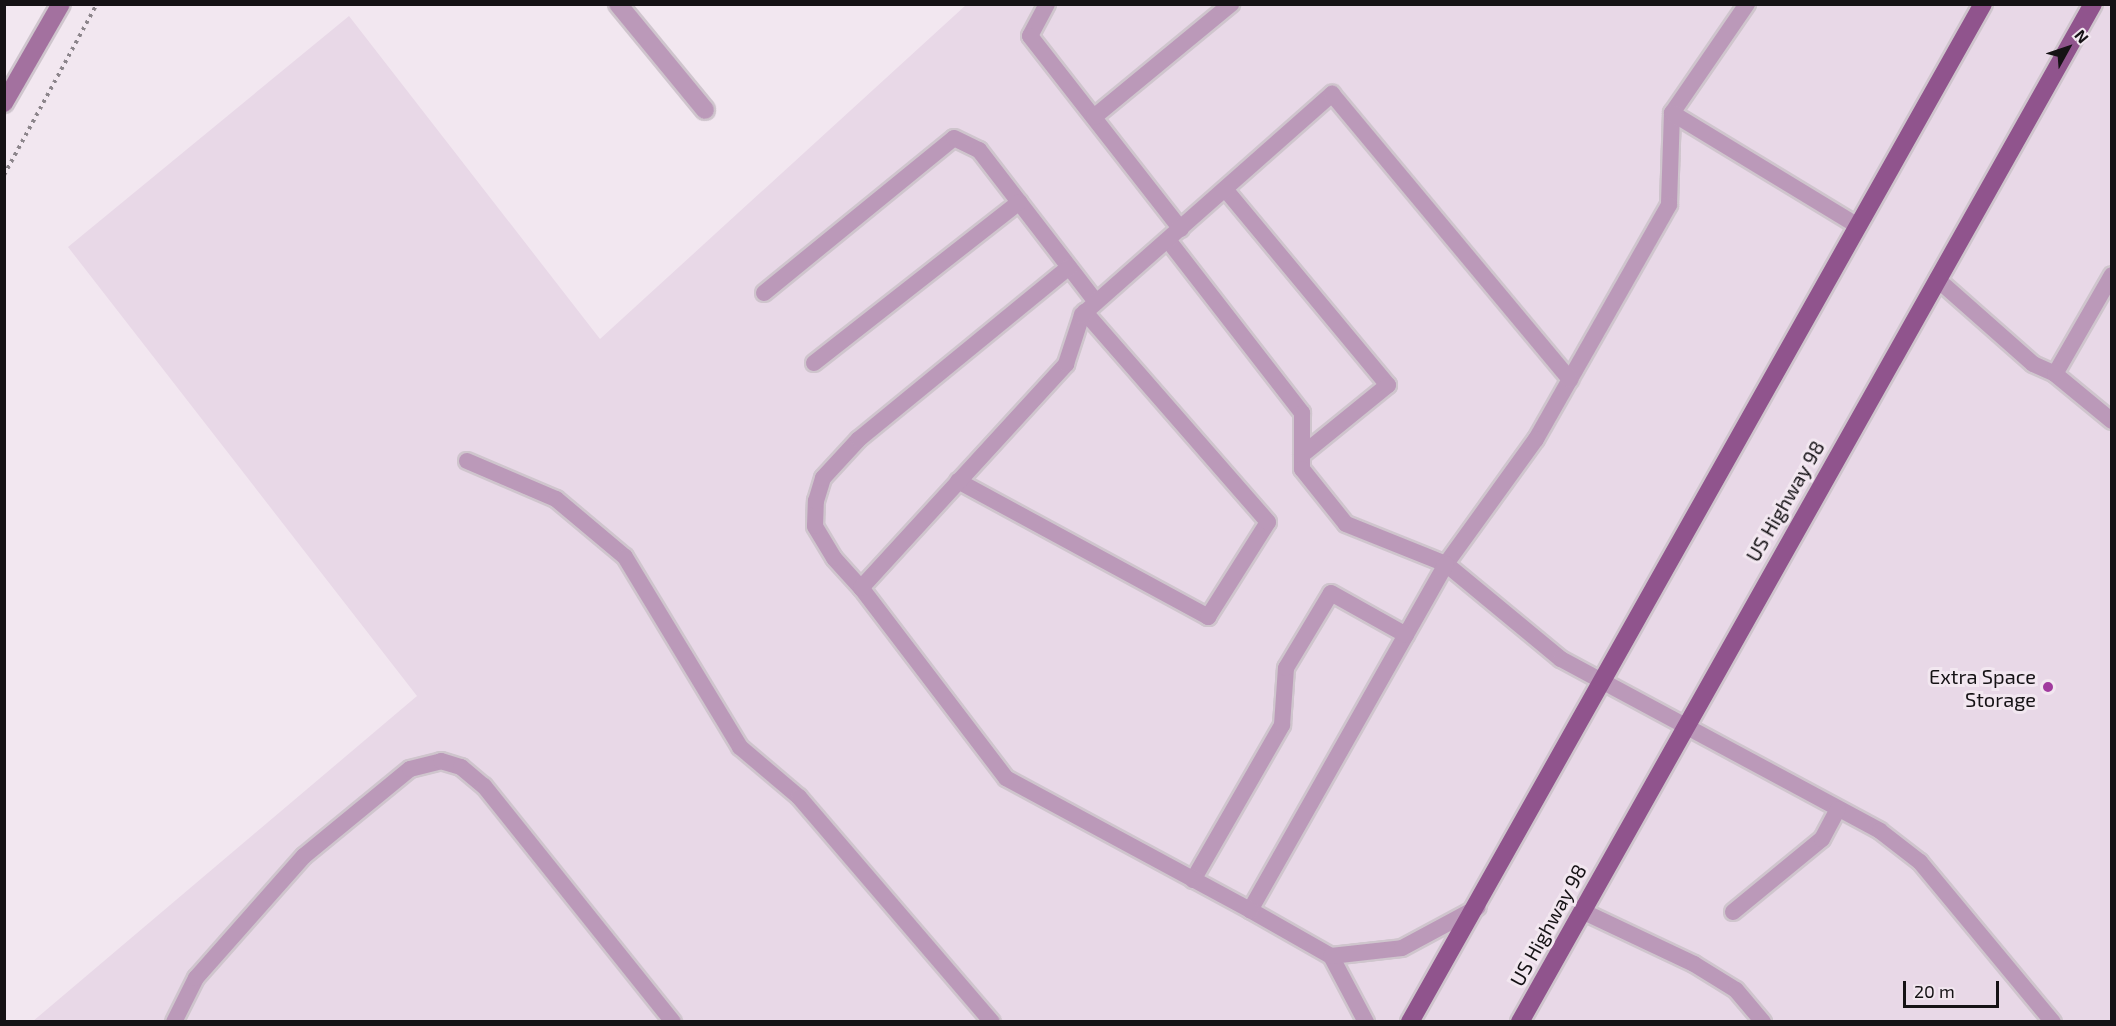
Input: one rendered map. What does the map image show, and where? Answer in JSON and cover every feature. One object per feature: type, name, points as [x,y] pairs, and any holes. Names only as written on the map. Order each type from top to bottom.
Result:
[{"type":"main road","points":[[4,103],[61,4]]},
{"type":"main road","points":[[1410,1022],[1478,908],[1983,4]]},
{"type":"main road","name":"US Highway 98","points":[[1520,1022],[2093,4]]},
{"type":"street","points":[[618,4],[705,110]]},
{"type":"lane","points":[[1047,4],[1030,36],[1181,229]]},
{"type":"lane","points":[[1094,117],[1231,4]]},
{"type":"lane","points":[[1250,910],[1446,564],[1536,439],[1669,205],[1672,112],[1747,4]]},
{"type":"lane","points":[[861,588],[1066,364],[1091,307],[1332,94],[1570,380]]},
{"type":"lane","points":[[1672,112],[1858,226]]},
{"type":"lane","points":[[764,293],[954,138],[979,150],[1069,267],[1091,307],[1268,522],[1208,617],[958,481]]},
{"type":"lane","points":[[1225,189],[1388,385],[1302,455]]},
{"type":"lane","points":[[814,363],[1019,202]]},
{"type":"lane","points":[[1168,240],[1302,413],[1302,469],[1346,524],[1446,564],[1562,659],[1880,831],[1920,862],[2053,1022]]},
{"type":"lane","points":[[1069,267],[859,440],[823,478],[815,526],[834,558],[861,588],[1006,778],[1331,956],[1366,1022]]},
{"type":"lane","points":[[2055,374],[2112,275]]},
{"type":"lane","points":[[1937,279],[2033,364],[2055,374],[2112,421]]},
{"type":"lane","points":[[467,461],[556,499],[625,557],[740,747],[799,797],[992,1022]]},
{"type":"lane","points":[[1193,880],[1282,725],[1286,668],[1331,593],[1406,634]]},
{"type":"lane","points":[[174,1022],[196,978],[304,856],[410,769],[441,761],[461,767],[484,786],[673,1022]]},
{"type":"lane","points":[[1733,912],[1822,839],[1838,809]]},
{"type":"lane","points":[[1331,956],[1402,948],[1478,908]]},
{"type":"lane","points":[[1581,911],[1694,964],[1736,990],[1763,1022]]},
{"type":"path","points":[[4,175],[97,4]]},
{"type":"shaded area","points":[[966,5],[2111,5],[2111,1021],[32,1022],[417,696],[68,247],[349,16],[600,339]]},
{"type":"place","name":"Extra Space Storage","points":[[2048,687]]}]
